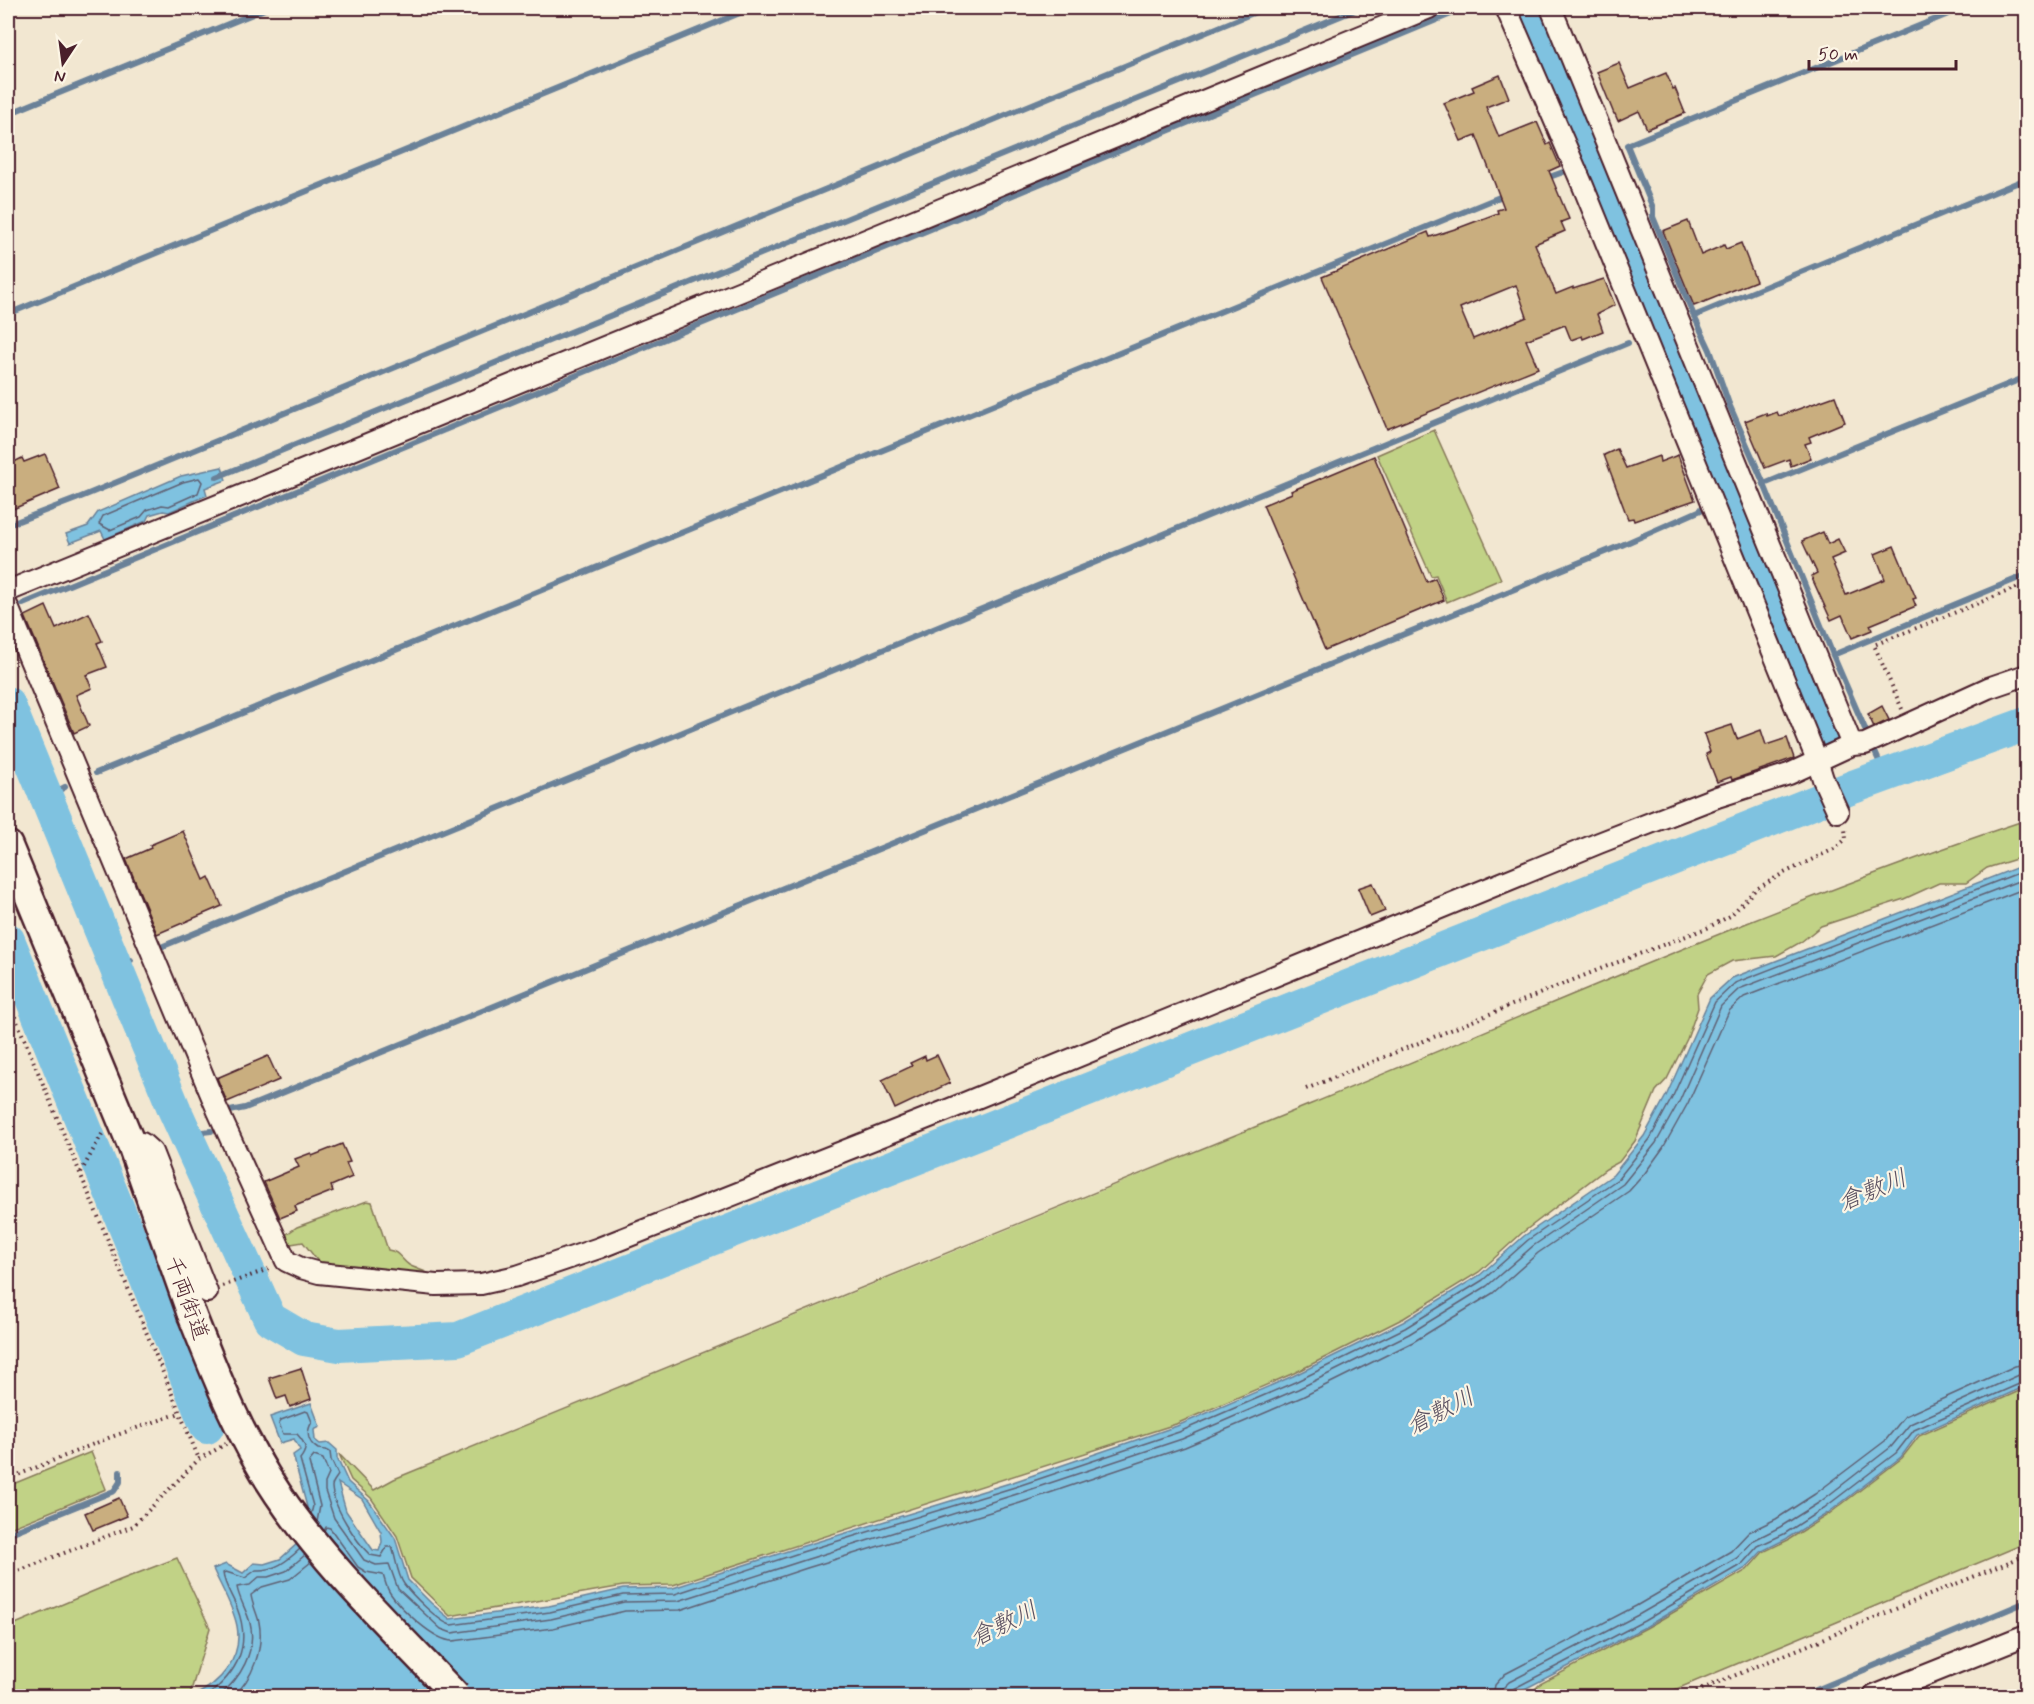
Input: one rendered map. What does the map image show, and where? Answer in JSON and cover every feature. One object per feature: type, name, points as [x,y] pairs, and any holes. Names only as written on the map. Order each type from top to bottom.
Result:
[{"type":"street","points":[[8,591],[1429,8]]},
{"type":"street","points":[[1506,8],[1583,186],[1838,812]]},
{"type":"street","points":[[1551,8],[1863,743]]},
{"type":"street","points":[[8,607],[217,1109],[286,1261],[319,1273],[406,1283],[460,1285],[499,1281],[598,1248],[945,1111],[1599,843],[1717,797],[1789,774],[1820,770],[1863,743],[1988,688],[2026,675]]},
{"type":"street","name":"千両街道","points":[[8,845],[132,1146],[204,1298],[231,1412],[252,1452],[279,1495],[308,1534],[340,1572],[456,1696]]},
{"type":"street","points":[[1874,1696],[2026,1635]]},
{"type":"path","points":[[1908,724],[1874,645],[2026,584]]},
{"type":"path","points":[[1306,1089],[1594,971],[1707,928],[1730,916],[1755,890],[1836,848],[1846,839],[1846,831],[1838,812]]},
{"type":"path","points":[[8,1000],[199,1460]]},
{"type":"path","points":[[80,1172],[104,1130]]},
{"type":"path","points":[[204,1298],[273,1267]]},
{"type":"path","points":[[8,1479],[111,1437],[180,1413]]},
{"type":"path","points":[[8,1575],[133,1526],[199,1460],[229,1442]]},
{"type":"path","points":[[1685,1696],[2026,1555]]},
{"type":"green space","points":[[1434,430],[1501,579],[1447,602],[1436,575],[1431,576],[1377,455]]},
{"type":"green space","points":[[2026,820],[2026,856],[1987,868],[1966,883],[1939,883],[1904,899],[1821,926],[1801,942],[1776,956],[1732,961],[1708,974],[1697,994],[1698,1008],[1687,1039],[1667,1079],[1656,1091],[1635,1141],[1619,1162],[1606,1169],[1522,1233],[1479,1272],[1404,1318],[1294,1373],[1176,1424],[673,1585],[623,1586],[450,1616],[411,1578],[397,1536],[371,1498],[351,1480],[339,1454],[374,1490],[394,1479],[1082,1199],[1666,956],[1935,851]]},
{"type":"green space","points":[[367,1201],[372,1202],[388,1250],[397,1254],[409,1265],[433,1276],[320,1264],[303,1242],[285,1243],[284,1236],[297,1227]]},
{"type":"green space","points":[[2026,1388],[2026,1543],[1660,1696],[1528,1696],[1540,1684],[1648,1627],[1747,1570],[1763,1552],[1788,1540],[1829,1514],[1902,1458],[1919,1436]]},
{"type":"green space","points":[[91,1452],[106,1489],[8,1529],[8,1486]]},
{"type":"green space","points":[[177,1558],[210,1628],[190,1694],[184,1696],[8,1696],[8,1627]]},
{"type":"water","points":[[222,467],[226,480],[205,488],[207,495],[169,512],[163,511],[149,515],[146,521],[105,539],[101,531],[70,543],[66,534],[88,526],[98,512],[181,476]]},
{"type":"water","name":"倉敷川","points":[[2026,864],[2026,1386],[1917,1435],[1901,1457],[1828,1513],[1762,1551],[1746,1568],[1647,1626],[1511,1696],[193,1696],[212,1684],[227,1669],[233,1659],[238,1638],[230,1604],[213,1569],[226,1564],[243,1573],[254,1563],[264,1564],[280,1559],[298,1543],[307,1507],[293,1455],[300,1450],[294,1439],[280,1443],[270,1417],[311,1403],[320,1427],[314,1430],[315,1440],[320,1444],[329,1443],[337,1450],[337,1458],[348,1482],[369,1501],[395,1538],[408,1580],[450,1619],[549,1606],[623,1589],[673,1588],[1013,1482],[1177,1426],[1293,1376],[1403,1322],[1480,1275],[1524,1236],[1613,1175],[1644,1136],[1667,1094],[1710,998],[1732,978]],"holes":[[[338,1483],[362,1499],[381,1532],[382,1542],[379,1551],[373,1550],[346,1511]]]},
{"type":"building","points":[[1619,63],[1630,88],[1666,73],[1685,113],[1647,129],[1639,111],[1618,121],[1597,72]]},
{"type":"building","points":[[1500,75],[1509,98],[1486,107],[1499,137],[1537,122],[1560,166],[1549,171],[1569,219],[1561,222],[1565,231],[1535,244],[1556,294],[1604,279],[1615,305],[1597,314],[1603,331],[1583,339],[1582,336],[1571,340],[1565,325],[1526,340],[1538,368],[1387,429],[1322,277],[1428,232],[1430,237],[1498,213],[1497,210],[1504,208],[1476,135],[1461,141],[1444,103],[1474,91],[1472,87]],"holes":[[[1516,285],[1527,317],[1473,339],[1460,308]]]},
{"type":"building","points":[[1688,221],[1701,255],[1724,245],[1726,249],[1741,243],[1756,281],[1694,306],[1663,231]]},
{"type":"building","points":[[1835,396],[1845,422],[1809,437],[1811,442],[1805,444],[1811,458],[1791,466],[1789,459],[1765,468],[1745,421],[1766,413],[1767,416],[1777,412],[1779,416]]},
{"type":"building","points":[[1617,449],[1626,468],[1659,456],[1660,462],[1678,455],[1695,500],[1634,521],[1633,518],[1628,519],[1604,455]]},
{"type":"building","points":[[45,454],[60,489],[8,511],[8,465],[22,458],[24,462]]},
{"type":"building","points":[[1374,456],[1427,582],[1435,578],[1444,600],[1325,650],[1263,505]]},
{"type":"building","points":[[1823,532],[1828,544],[1838,539],[1845,553],[1831,559],[1846,595],[1885,579],[1875,554],[1894,546],[1916,598],[1913,599],[1916,606],[1870,625],[1872,630],[1852,638],[1842,615],[1831,620],[1811,576],[1817,573],[1802,541]]},
{"type":"building","points":[[46,606],[56,629],[89,613],[102,641],[97,643],[107,667],[86,675],[92,688],[76,695],[89,726],[74,733],[25,616]]},
{"type":"building","points":[[1882,706],[1889,720],[1874,727],[1868,714]]},
{"type":"building","points":[[1732,725],[1737,739],[1761,730],[1766,745],[1787,738],[1794,758],[1732,780],[1731,777],[1717,782],[1706,754],[1710,752],[1704,734]]},
{"type":"building","points":[[183,831],[204,880],[209,877],[222,906],[157,934],[126,859],[151,848],[150,845]]},
{"type":"building","points":[[1373,883],[1385,911],[1370,917],[1358,888]]},
{"type":"building","points":[[937,1055],[950,1083],[895,1109],[882,1080],[912,1066],[910,1063],[925,1056],[926,1060]]},
{"type":"building","points":[[268,1056],[279,1080],[227,1102],[217,1078]]},
{"type":"building","points":[[342,1144],[350,1162],[346,1163],[352,1177],[331,1186],[333,1191],[295,1206],[297,1211],[280,1218],[264,1182],[299,1167],[295,1159],[311,1153],[312,1156]]},
{"type":"building","points":[[301,1368],[311,1399],[290,1407],[286,1396],[277,1399],[269,1378]]},
{"type":"building","points":[[119,1498],[127,1516],[93,1530],[85,1513]]},
{"type":"waterway","points":[[8,114],[267,8]]},
{"type":"waterway","points":[[8,314],[752,8]]},
{"type":"waterway","points":[[8,525],[76,499],[1265,8]]},
{"type":"waterway","points":[[217,477],[1360,8]]},
{"type":"waterway","points":[[1530,8],[1833,741]]},
{"type":"waterway","points":[[1694,316],[1653,217],[1653,208],[1627,145],[1963,8]]},
{"type":"waterway","points":[[23,604],[1451,14]]},
{"type":"waterway","points":[[1585,163],[1593,160]]},
{"type":"waterway","points":[[1544,179],[1566,171]]},
{"type":"waterway","points":[[1833,655],[1729,404],[1710,350],[1694,316],[2026,179]]},
{"type":"waterway","points":[[96,773],[1507,194]]},
{"type":"waterway","points":[[1655,333],[1663,330]]},
{"type":"waterway","points":[[161,947],[1628,343]]},
{"type":"waterway","points":[[1764,484],[2026,377]]},
{"type":"waterway","points":[[1716,497],[1733,499]]},
{"type":"waterway","points":[[230,1111],[245,1108],[1622,545],[1701,510],[1703,506]]},
{"type":"waterway","points":[[1885,775],[1833,655],[2026,575]]},
{"type":"waterway","points":[[8,704],[175,1111],[270,1319],[304,1339],[339,1345],[458,1339],[1853,787],[2026,724]]},
{"type":"waterway","points":[[46,797],[65,787]]},
{"type":"waterway","points":[[8,940],[207,1427]]},
{"type":"waterway","points":[[116,966],[131,960]]},
{"type":"waterway","points":[[185,1134],[211,1131]]},
{"type":"waterway","points":[[8,1534],[114,1491],[120,1482],[120,1472]]},
{"type":"waterway","points":[[1802,1696],[2026,1602]]}]
